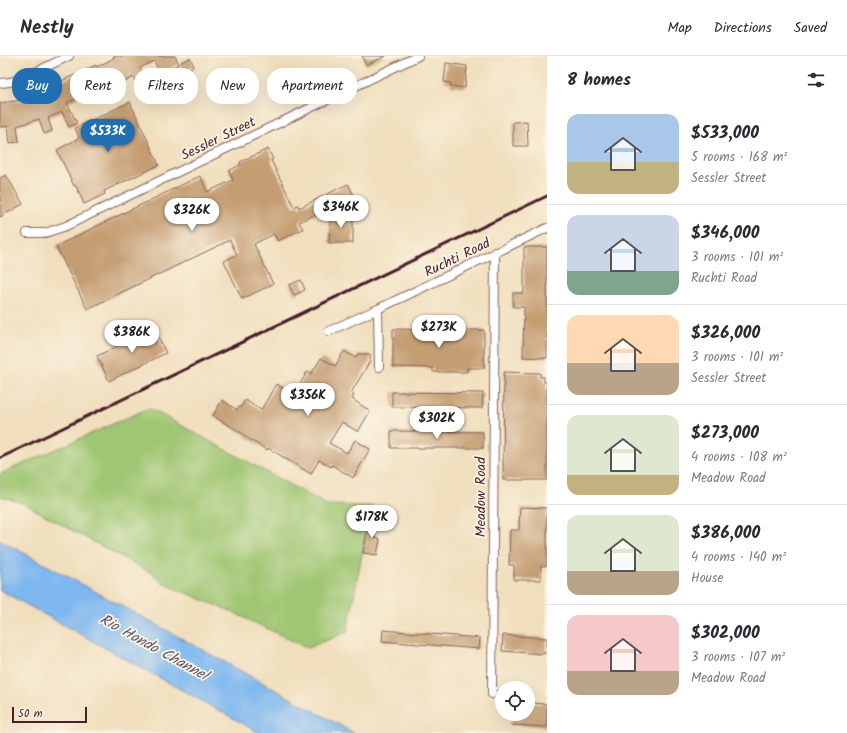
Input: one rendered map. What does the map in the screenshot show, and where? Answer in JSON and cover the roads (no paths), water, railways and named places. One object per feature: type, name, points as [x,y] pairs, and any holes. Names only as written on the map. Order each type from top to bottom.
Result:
[{"type":"street","points":[[0,83],[21,79],[66,56]]},
{"type":"street","name":"Sessler Street","points":[[27,233],[45,233],[66,226],[418,56]]},
{"type":"street","name":"Ruchti Road","points":[[329,330],[378,309],[547,228]]},
{"type":"street","name":"Meadow Road","points":[[492,694],[495,252]]},
{"type":"street","points":[[378,309],[379,367]]},
{"type":"water","name":"Rio Hondo Channel","points":[[0,540],[354,733],[260,733],[0,590]]},
{"type":"railway","points":[[0,458],[547,196]]}]
